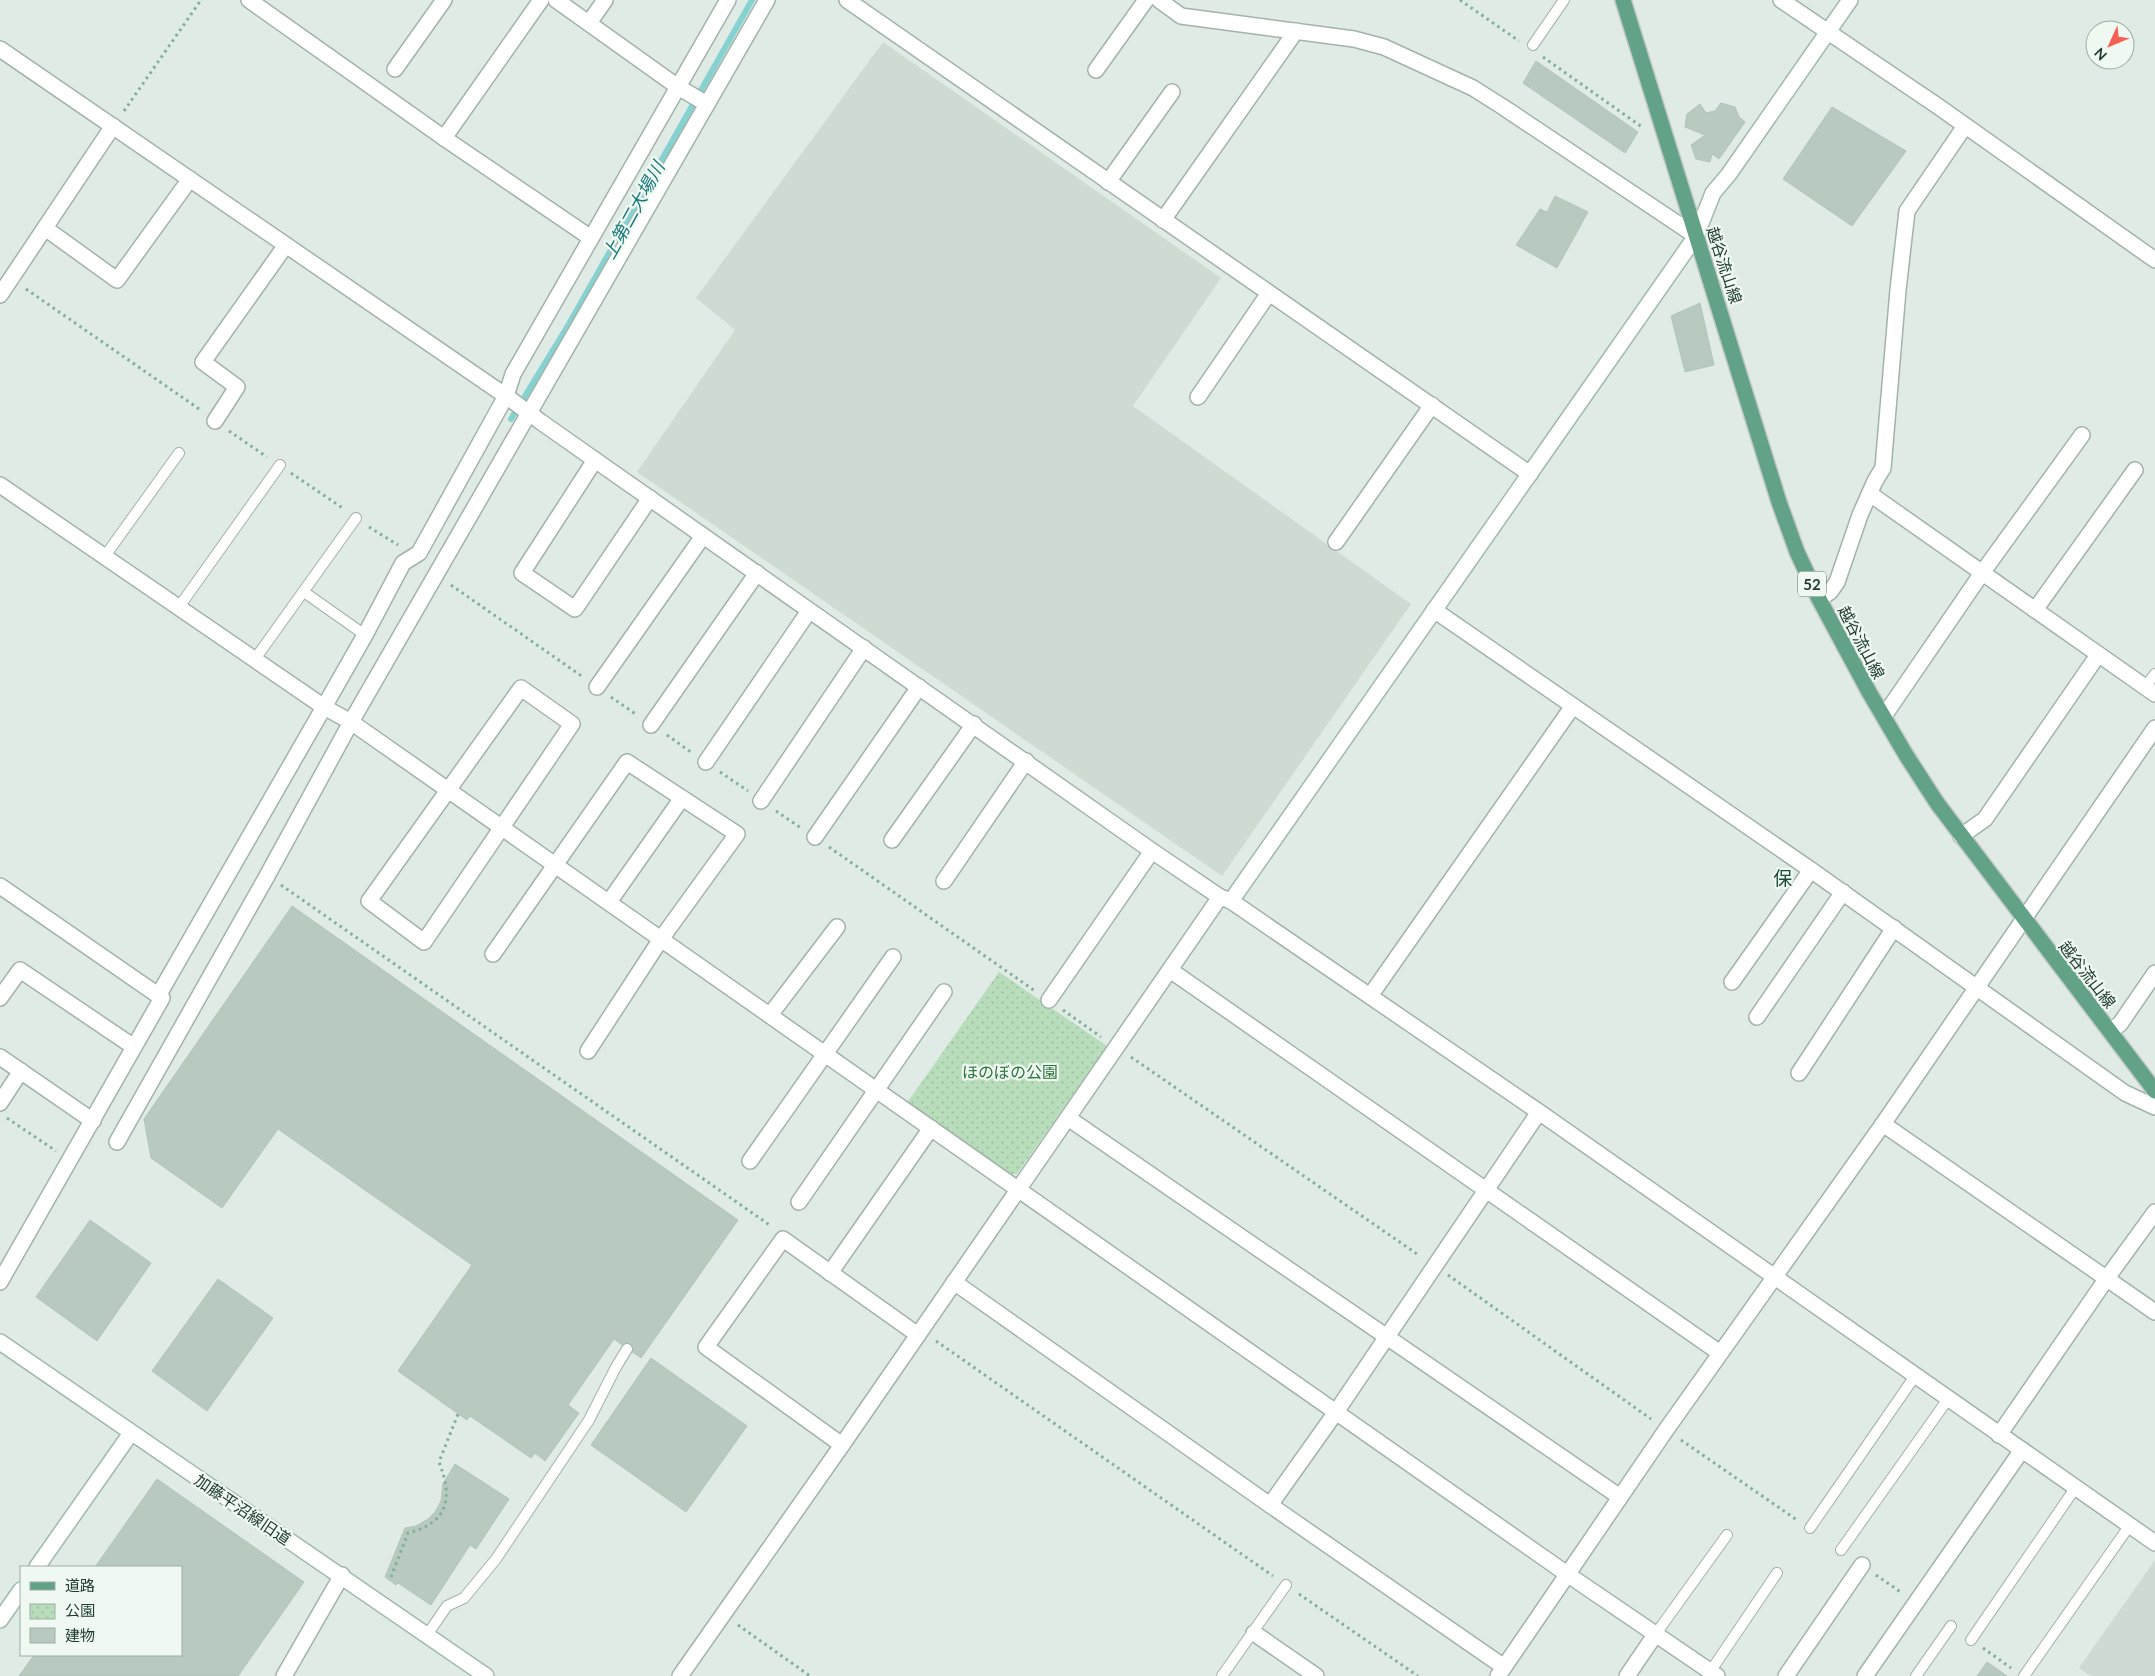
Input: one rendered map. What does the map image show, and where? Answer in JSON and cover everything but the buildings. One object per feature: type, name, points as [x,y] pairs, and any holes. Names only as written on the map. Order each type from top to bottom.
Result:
[{"type":"main road","name":"越谷流山線","points":[[1623,0],[1779,502],[1797,552],[1819,599],[1906,755],[1961,836],[2155,1091]]},
{"type":"street","points":[[249,0],[444,138],[591,238]]},
{"type":"street","points":[[395,69],[444,0]]},
{"type":"street","points":[[444,138],[541,0]]},
{"type":"street","points":[[556,0],[678,87],[707,104]]},
{"type":"street","points":[[589,23],[605,0]]},
{"type":"street","points":[[117,1142],[268,876],[338,715],[365,635],[403,563],[419,552],[510,399],[513,374],[728,0]]},
{"type":"street","points":[[158,996],[338,715],[437,574],[767,0]]},
{"type":"street","points":[[847,0],[1530,474]]},
{"type":"street","points":[[1096,70],[1146,0]]},
{"type":"street","points":[[1159,0],[1181,16],[1354,39],[1384,47],[1473,88],[1544,133],[1696,236]]},
{"type":"street","points":[[1781,0],[1965,126],[2155,260]]},
{"type":"street","points":[[680,1676],[1170,970],[1226,899],[1530,474],[1696,236],[1713,193],[1729,174],[1850,0]]},
{"type":"street","points":[[1163,220],[1296,31]]},
{"type":"street","points":[[0,49],[510,399],[1152,851],[1370,996],[1539,1112],[2155,1543]]},
{"type":"street","points":[[1108,182],[1172,92]]},
{"type":"street","points":[[0,295],[113,126]]},
{"type":"street","points":[[1819,599],[1830,592],[1837,582],[1848,546],[1883,468],[1898,290],[1907,212],[1965,126]]},
{"type":"street","points":[[46,228],[117,280],[190,179]]},
{"type":"street","points":[[215,420],[237,387],[203,362],[286,245]]},
{"type":"street","points":[[1198,397],[1269,293]]},
{"type":"street","points":[[1336,542],[1432,405]]},
{"type":"street","points":[[1884,716],[1982,573],[2082,435]]},
{"type":"street","points":[[595,460],[522,573],[575,608],[650,498]]},
{"type":"street","points":[[2035,610],[2135,470]]},
{"type":"street","points":[[0,485],[609,902],[1567,1574],[1713,1674]]},
{"type":"street","points":[[1870,494],[2150,690]]},
{"type":"street","points":[[597,687],[703,536]]},
{"type":"street","points":[[651,725],[757,573]]},
{"type":"street","points":[[1434,610],[1843,892],[2125,1093],[2155,1107]]},
{"type":"street","points":[[706,762],[809,611]]},
{"type":"street","points":[[761,801],[864,648]]},
{"type":"street","points":[[1961,836],[1985,819],[2098,655]]},
{"type":"street","points":[[815,837],[920,686]]},
{"type":"street","points":[[521,688],[572,724],[502,829],[424,942],[369,901],[521,688]]},
{"type":"street","points":[[1370,996],[1573,706]]},
{"type":"street","points":[[892,840],[974,724]]},
{"type":"street","points":[[954,1282],[1270,1505],[1501,1672],[1666,1430],[1882,1124],[2155,728]]},
{"type":"street","points":[[492,954],[628,762],[737,834],[661,939],[588,1051]]},
{"type":"street","points":[[944,881],[1026,762]]},
{"type":"street","points":[[609,902],[682,798]]},
{"type":"street","points":[[1049,1000],[1152,851]]},
{"type":"street","points":[[1732,982],[1811,870]]},
{"type":"street","points":[[0,886],[162,998],[71,1161],[0,1282]]},
{"type":"street","points":[[1756,1017],[1843,892]]},
{"type":"street","points":[[770,1015],[837,927]]},
{"type":"street","points":[[1799,1073],[1894,928]]},
{"type":"street","points":[[750,1162],[893,957]]},
{"type":"street","points":[[0,998],[20,970],[134,1048]]},
{"type":"street","points":[[1170,970],[1720,1353]]},
{"type":"street","points":[[2110,1031],[2120,1024],[2155,973]]},
{"type":"street","points":[[799,1202],[944,992]]},
{"type":"street","points":[[0,1057],[93,1121]]},
{"type":"street","points":[[0,1103],[21,1071]]},
{"type":"street","points":[[1270,1505],[1336,1412],[1485,1189],[1539,1112]]},
{"type":"street","points":[[1068,1118],[1620,1497]]},
{"type":"street","points":[[1882,1124],[2155,1312]]},
{"type":"street","points":[[830,1273],[931,1128]]},
{"type":"street","points":[[1999,1435],[2155,1212]]},
{"type":"street","points":[[842,1444],[706,1346],[782,1239],[918,1334]]},
{"type":"street","name":"加藤平沼線旧道","points":[[0,1342],[486,1676]]},
{"type":"street","points":[[38,1566],[131,1433]]},
{"type":"street","points":[[1866,1676],[2022,1450]]},
{"type":"street","points":[[1786,1676],[1862,1565]]},
{"type":"street","points":[[284,1676],[342,1576]]},
{"type":"street","points":[[0,1620],[20,1591]]},
{"type":"street","points":[[1254,1633],[1316,1676]]},
{"type":"street","points":[[1627,1676],[1655,1635]]},
{"type":"lane","points":[[1528,45],[1564,0]]},
{"type":"lane","points":[[105,556],[179,453]]},
{"type":"lane","points":[[180,607],[280,465]]},
{"type":"lane","points":[[255,659],[356,518]]},
{"type":"lane","points":[[304,592],[365,635]]},
{"type":"lane","points":[[2150,690],[2155,674]]},
{"type":"lane","points":[[427,1635],[447,1606],[464,1598],[496,1559],[589,1420],[627,1349]]},
{"type":"lane","points":[[1810,1528],[1915,1376]]},
{"type":"lane","points":[[1841,1550],[1948,1399]]},
{"type":"lane","points":[[1971,1640],[2076,1487]]},
{"type":"lane","points":[[2024,1676],[2130,1525]]},
{"type":"lane","points":[[1655,1635],[1727,1535]]},
{"type":"lane","points":[[1713,1674],[1777,1573]]},
{"type":"lane","points":[[1222,1676],[1286,1585]]},
{"type":"lane","points":[[1916,1676],[1951,1626]]},
{"type":"path","points":[[113,126],[201,0]]},
{"type":"path","points":[[1460,0],[1528,45]]},
{"type":"path","points":[[1540,56],[1643,128]]},
{"type":"path","points":[[437,574],[651,725],[1434,1265],[1666,1430]]},
{"type":"path","points":[[268,876],[778,1231],[782,1239]]},
{"type":"path","points":[[0,1113],[71,1161]]},
{"type":"path","points":[[918,1334],[938,1342],[1418,1676]]},
{"type":"path","points":[[391,1577],[408,1534],[423,1530],[433,1523],[447,1501],[446,1479],[440,1462],[458,1414]]},
{"type":"path","points":[[723,1615],[810,1676]]},
{"type":"shaded area","points":[[883,42],[1221,278],[1133,406],[1411,604],[1222,876],[637,472],[735,330],[696,298]]},
{"type":"shaded area","points":[[2155,1560],[2155,1676],[2091,1676],[2079,1668]]},
{"type":"green space","name":"ほのぼの公園","points":[[999,972],[1107,1046],[1017,1174],[1007,1174],[907,1103]]},
{"type":"waterway","name":"上第二大場川","points":[[511,419],[569,324],[752,0]]},
{"type":"district","name":"保","points":[[1783,877]]}]
